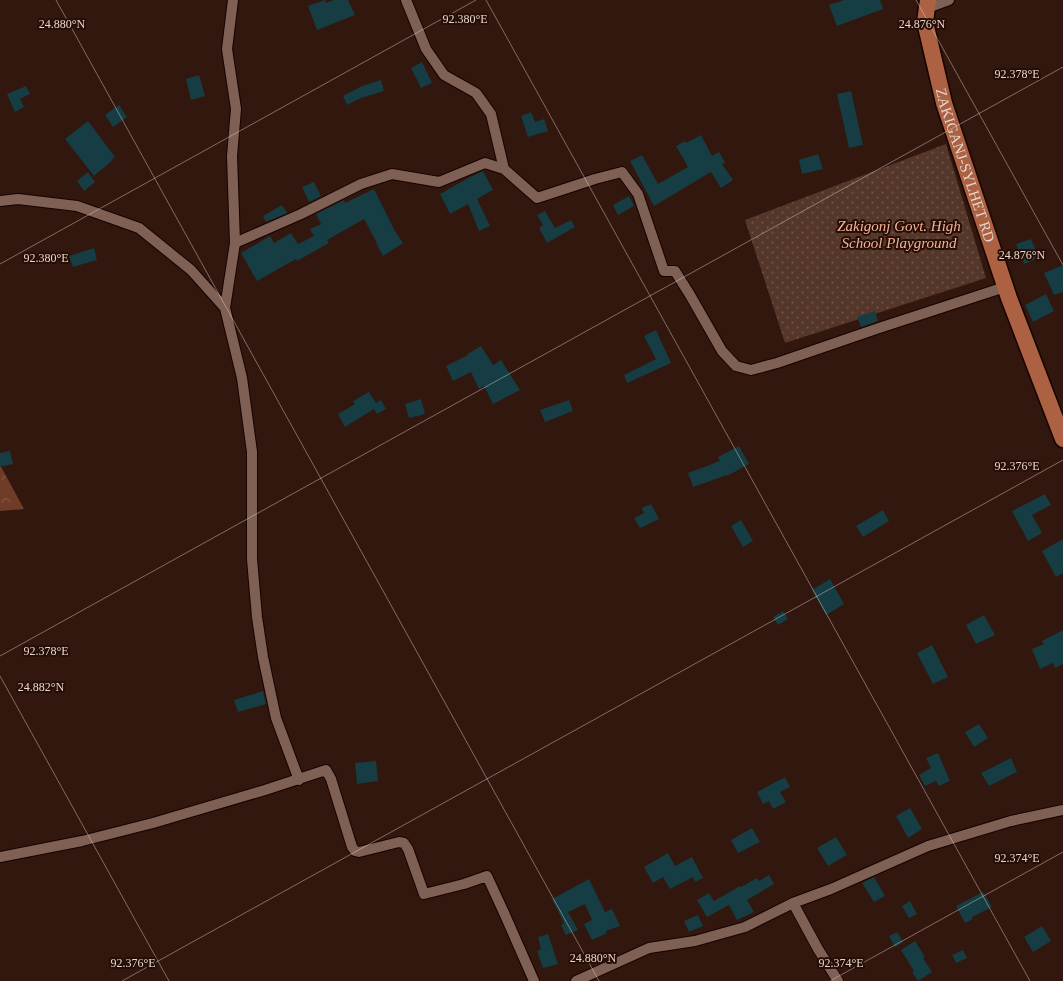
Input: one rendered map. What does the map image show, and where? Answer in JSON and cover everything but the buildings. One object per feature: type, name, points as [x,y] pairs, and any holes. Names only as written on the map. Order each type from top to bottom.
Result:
[{"type":"main road","name":"ZAKIGANJ-SYLHET RD","points":[[927,4],[925,22],[944,103],[1005,287],[1063,439]]},
{"type":"street","points":[[233,0],[227,49],[236,109],[232,156],[236,243],[225,308],[242,378],[252,452],[252,559],[257,617],[263,657],[276,718],[299,780]]},
{"type":"street","points":[[406,0],[426,49],[444,75],[476,93],[492,114],[504,169]]},
{"type":"street","points":[[927,4],[949,0]]},
{"type":"street","points":[[236,243],[301,214],[361,184],[392,174],[439,182],[485,163],[504,169],[537,198],[622,172],[638,194],[664,271],[675,271],[722,352],[736,366],[751,370],[1005,287]]},
{"type":"street","points":[[0,201],[18,200],[77,206],[139,228],[191,270],[225,308]]},
{"type":"street","points":[[0,857],[82,842],[299,780],[326,770],[355,851],[359,852],[399,842],[404,843],[408,849],[424,894],[487,876],[534,981]]},
{"type":"street","points":[[576,981],[649,948],[695,941],[745,927],[793,903],[831,889],[928,846],[1011,821],[1063,810]]},
{"type":"street","points":[[793,903],[838,981]]},
{"type":"green space","name":"Zakigonj Govt. High School Playground","points":[[946,144],[986,278],[785,343],[745,220]]},
{"type":"green space","points":[[0,465],[24,509],[0,511]]}]
